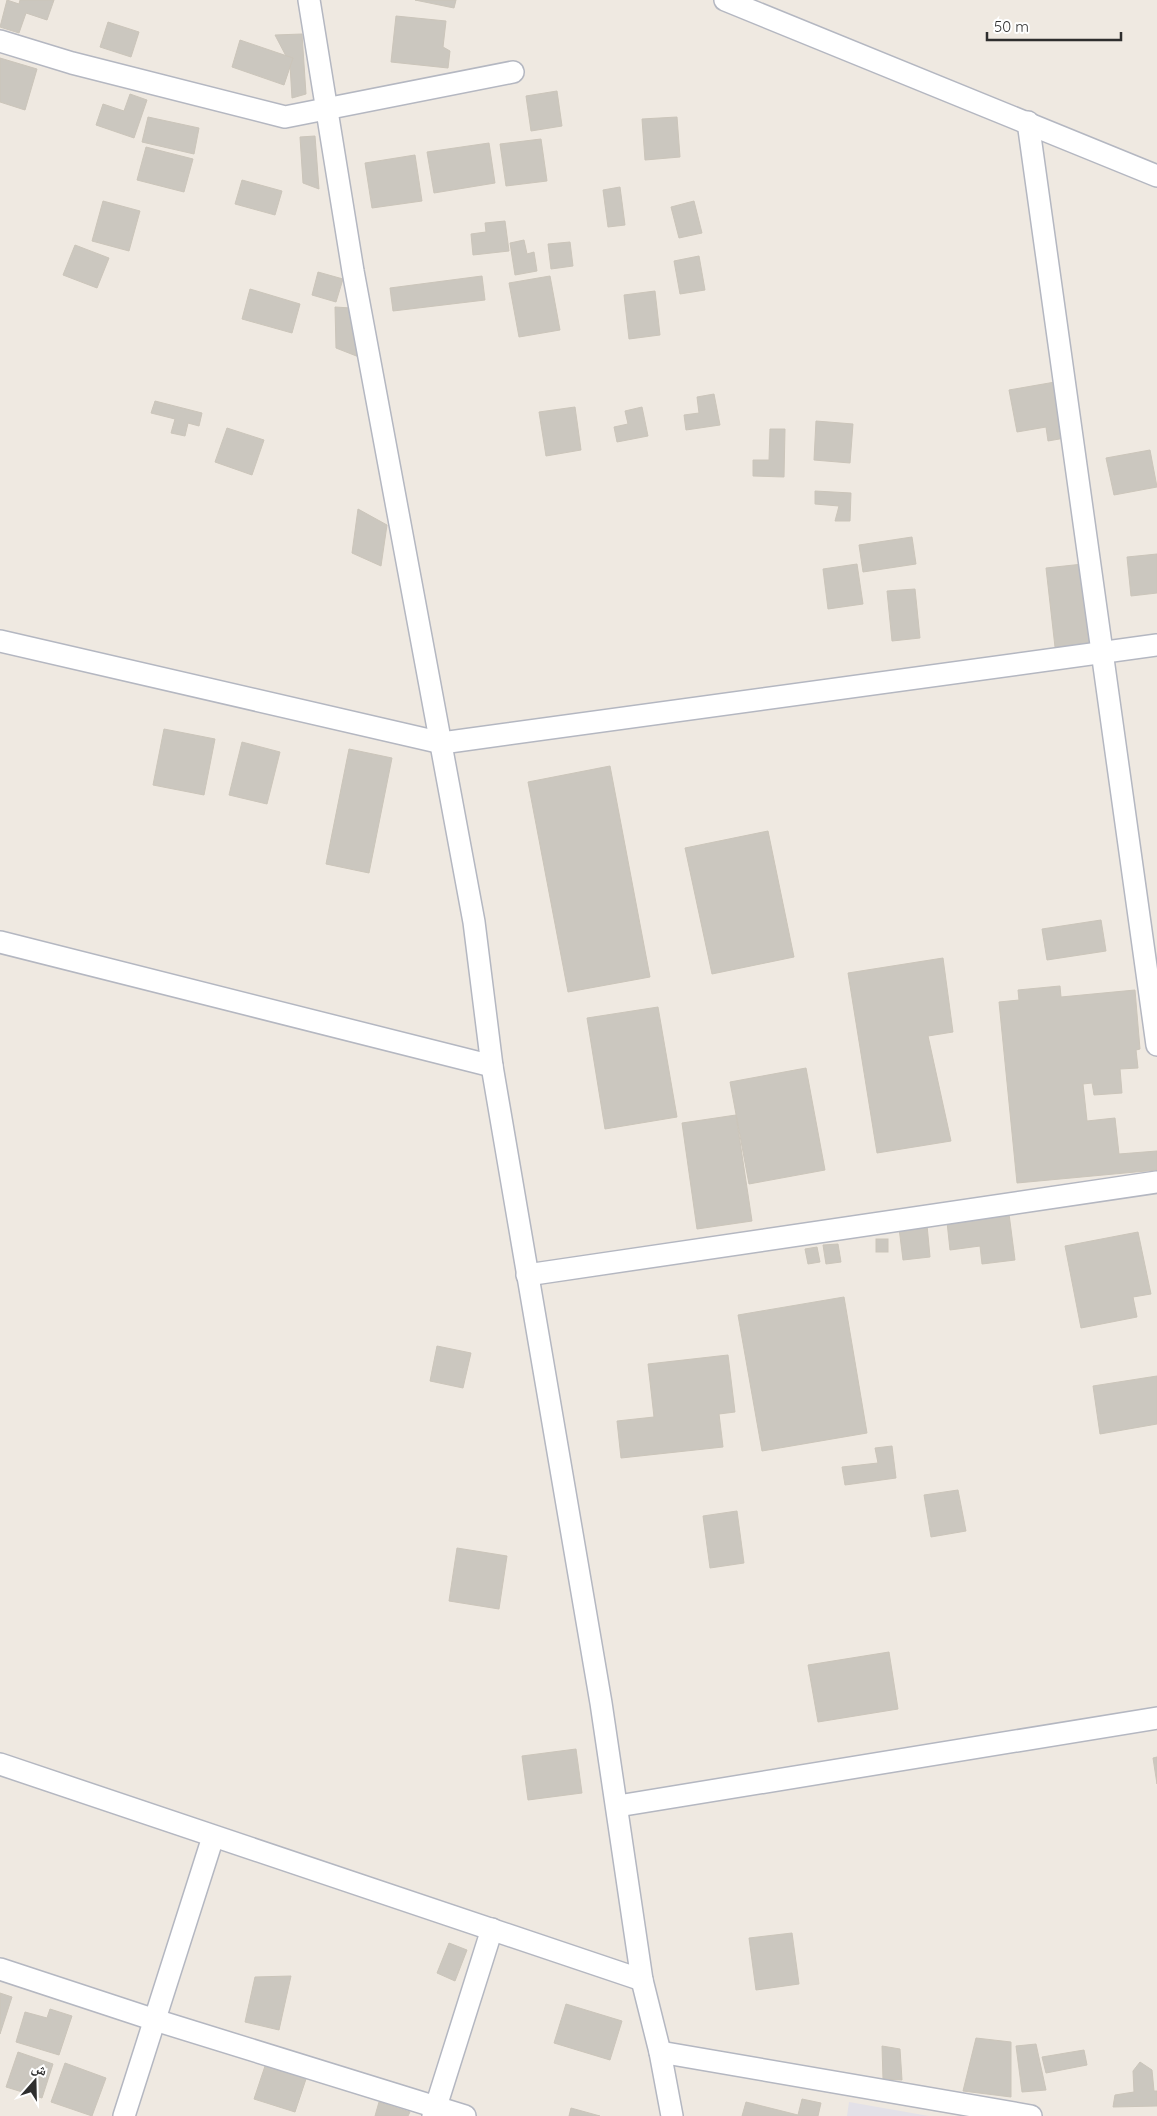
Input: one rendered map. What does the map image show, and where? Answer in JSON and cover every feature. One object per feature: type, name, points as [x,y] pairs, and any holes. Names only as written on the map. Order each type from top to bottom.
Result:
[{"type":"street","points":[[309,0],[353,270],[474,922],[492,1066],[618,1806],[642,1980],[660,2052],[672,2116]]},
{"type":"street","points":[[725,0],[1157,176]]},
{"type":"street","points":[[0,41],[72,63],[285,117],[513,72]]},
{"type":"street","points":[[1028,122],[1104,654],[1157,1045]]},
{"type":"street","points":[[0,641],[442,743],[1104,654],[1157,645]]},
{"type":"street","points":[[0,942],[492,1066]]},
{"type":"street","points":[[527,1275],[1157,1182]]},
{"type":"street","points":[[618,1806],[1157,1718]]},
{"type":"street","points":[[0,1764],[642,1980]]},
{"type":"street","points":[[124,2116],[213,1837]]},
{"type":"street","points":[[434,2112],[492,1929]]},
{"type":"street","points":[[0,1968],[434,2112],[465,2116]]},
{"type":"street","points":[[660,2052],[1031,2116]]},
{"type":"shaded area","points":[[849,2102],[929,2116],[847,2116]]},
{"type":"building","points":[[7,0],[19,4],[20,0],[54,0],[47,20],[26,13],[19,33],[0,27]]},
{"type":"building","points":[[415,0],[456,0],[454,8]]},
{"type":"building","points":[[396,16],[446,21],[443,47],[450,51],[448,68],[391,62]]},
{"type":"building","points":[[108,22],[139,32],[131,57],[100,47]]},
{"type":"building","points":[[302,34],[306,94],[292,98],[290,65],[293,58],[286,56],[275,35]]},
{"type":"building","points":[[240,40],[293,58],[284,85],[232,67]]},
{"type":"building","points":[[0,58],[37,69],[25,110],[0,102]]},
{"type":"building","points":[[557,91],[562,126],[531,131],[526,96]]},
{"type":"building","points":[[130,94],[147,100],[134,138],[96,125],[103,104],[124,111]]},
{"type":"building","points":[[148,117],[199,128],[194,154],[142,142]]},
{"type":"building","points":[[677,117],[680,157],[645,160],[642,119]]},
{"type":"building","points":[[315,136],[319,189],[303,183],[300,137]]},
{"type":"building","points":[[541,139],[547,181],[506,186],[500,144]]},
{"type":"building","points":[[489,143],[495,183],[434,193],[427,152]]},
{"type":"building","points":[[146,147],[193,159],[184,192],[137,180]]},
{"type":"building","points":[[415,155],[422,201],[372,208],[365,163]]},
{"type":"building","points":[[242,180],[282,191],[275,215],[235,204]]},
{"type":"building","points":[[620,187],[625,225],[608,227],[603,190]]},
{"type":"building","points":[[103,201],[140,211],[129,251],[92,241]]},
{"type":"building","points":[[694,201],[702,233],[679,238],[671,207]]},
{"type":"building","points":[[505,221],[509,251],[473,255],[471,234],[486,232],[485,223]]},
{"type":"building","points":[[524,240],[527,254],[534,252],[537,271],[515,275],[510,243]]},
{"type":"building","points":[[570,242],[573,266],[551,269],[548,244]]},
{"type":"building","points":[[75,245],[109,258],[97,288],[63,275]]},
{"type":"building","points":[[699,256],[705,290],[680,294],[674,261]]},
{"type":"building","points":[[318,272],[343,279],[336,302],[312,295]]},
{"type":"building","points":[[482,276],[485,300],[393,311],[390,288]]},
{"type":"building","points":[[550,276],[560,330],[519,337],[509,283]]},
{"type":"building","points":[[250,289],[300,304],[292,333],[242,319]]},
{"type":"building","points":[[655,291],[660,335],[629,339],[624,295]]},
{"type":"building","points":[[335,307],[351,308],[359,357],[336,348]]},
{"type":"building","points":[[1055,382],[1065,438],[1048,441],[1046,427],[1017,432],[1009,390]]},
{"type":"building","points":[[714,394],[720,425],[686,430],[684,415],[699,413],[697,397]]},
{"type":"building","points":[[155,401],[202,413],[199,426],[188,423],[185,436],[171,433],[175,419],[151,413]]},
{"type":"building","points":[[575,407],[581,450],[546,456],[539,412]]},
{"type":"building","points":[[642,407],[648,436],[617,442],[614,427],[628,424],[625,411]]},
{"type":"building","points":[[816,421],[853,424],[850,463],[814,460]]},
{"type":"building","points":[[227,428],[264,440],[252,475],[215,462]]},
{"type":"building","points":[[770,429],[785,429],[784,477],[753,476],[753,460],[769,460]]},
{"type":"building","points":[[1150,450],[1157,487],[1114,495],[1106,458]]},
{"type":"building","points":[[815,491],[851,493],[850,521],[835,521],[839,506],[815,504]]},
{"type":"building","points":[[358,509],[387,525],[381,566],[352,553]]},
{"type":"building","points":[[912,537],[916,564],[863,572],[859,545]]},
{"type":"building","points":[[1157,554],[1157,593],[1131,596],[1127,557]]},
{"type":"building","points":[[857,564],[863,604],[828,609],[823,569]]},
{"type":"building","points":[[1083,564],[1092,643],[1055,647],[1046,568]]},
{"type":"building","points":[[915,589],[920,638],[892,641],[887,591]]},
{"type":"building","points":[[164,729],[215,739],[204,795],[153,785]]},
{"type":"building","points":[[242,742],[280,752],[267,804],[229,795]]},
{"type":"building","points":[[349,749],[392,758],[369,873],[326,864]]},
{"type":"building","points":[[610,766],[650,977],[568,992],[528,782]]},
{"type":"building","points":[[768,831],[794,957],[712,974],[685,848]]},
{"type":"building","points":[[1101,920],[1106,951],[1047,960],[1042,929]]},
{"type":"building","points":[[943,958],[953,1032],[928,1036],[951,1141],[877,1153],[848,973]]},
{"type":"building","points":[[1060,986],[1061,997],[1135,990],[1140,1049],[1136,1050],[1138,1068],[1120,1069],[1122,1093],[1094,1095],[1092,1083],[1083,1084],[1087,1121],[1115,1118],[1119,1154],[1157,1151],[1157,1170],[1017,1183],[999,1002],[1019,1000],[1018,990]]},
{"type":"building","points":[[658,1007],[677,1117],[605,1129],[587,1018]]},
{"type":"building","points":[[806,1068],[825,1170],[749,1184],[730,1082]]},
{"type":"building","points":[[736,1115],[752,1221],[697,1229],[682,1123]]},
{"type":"building","points":[[1009,1214],[1015,1260],[982,1264],[980,1246],[950,1250],[947,1222]]},
{"type":"building","points":[[927,1225],[930,1257],[903,1260],[899,1228]]},
{"type":"building","points":[[1138,1232],[1151,1294],[1133,1297],[1137,1317],[1081,1328],[1065,1246]]},
{"type":"building","points":[[876,1239],[888,1239],[888,1252],[876,1252]]},
{"type":"building","points":[[838,1244],[841,1262],[826,1264],[823,1245]]},
{"type":"building","points":[[817,1247],[820,1262],[808,1264],[805,1249]]},
{"type":"building","points":[[844,1297],[867,1433],[762,1451],[738,1315]]},
{"type":"building","points":[[437,1346],[471,1353],[463,1388],[430,1381]]},
{"type":"building","points":[[728,1355],[735,1412],[719,1414],[723,1447],[621,1458],[617,1421],[654,1417],[648,1364]]},
{"type":"building","points":[[1157,1376],[1157,1424],[1100,1434],[1093,1386]]},
{"type":"building","points":[[892,1446],[896,1478],[845,1485],[842,1467],[878,1463],[875,1448]]},
{"type":"building","points":[[958,1490],[966,1531],[931,1537],[924,1495]]},
{"type":"building","points":[[737,1511],[744,1563],[710,1568],[703,1516]]},
{"type":"building","points":[[457,1548],[507,1556],[499,1609],[449,1601]]},
{"type":"building","points":[[889,1652],[898,1709],[818,1722],[808,1665]]},
{"type":"building","points":[[576,1749],[582,1793],[528,1800],[522,1756]]},
{"type":"building","points":[[1157,1757],[1157,1784],[1153,1758]]},
{"type":"building","points":[[792,1933],[799,1984],[756,1990],[749,1938]]},
{"type":"building","points":[[449,1943],[467,1950],[455,1981],[437,1973]]},
{"type":"building","points":[[291,1976],[279,2030],[245,2022],[255,1977]]},
{"type":"building","points":[[0,1993],[12,1997],[0,2034]]},
{"type":"building","points":[[566,2004],[622,2021],[610,2060],[554,2043]]},
{"type":"building","points":[[50,2009],[72,2016],[59,2055],[16,2042],[25,2012],[47,2018]]},
{"type":"building","points":[[976,2038],[1011,2042],[1011,2097],[963,2091]]},
{"type":"building","points":[[1036,2044],[1046,2090],[1022,2092],[1016,2046]]},
{"type":"building","points":[[882,2046],[900,2049],[902,2080],[883,2079]]},
{"type":"building","points":[[1084,2050],[1087,2065],[1046,2073],[1042,2057]]},
{"type":"building","points":[[18,2052],[53,2064],[42,2098],[6,2087]]},
{"type":"building","points":[[1140,2062],[1152,2070],[1154,2091],[1157,2091],[1157,2106],[1113,2107],[1115,2095],[1134,2092],[1133,2071]]},
{"type":"building","points":[[65,2063],[106,2078],[92,2116],[51,2102]]},
{"type":"building","points":[[266,2063],[307,2076],[295,2112],[254,2099]]},
{"type":"building","points":[[802,2099],[821,2103],[818,2116],[742,2116],[746,2102],[798,2115]]},
{"type":"building","points":[[379,2102],[410,2112],[408,2116],[375,2116]]},
{"type":"building","points":[[571,2108],[600,2116],[569,2116]]}]
